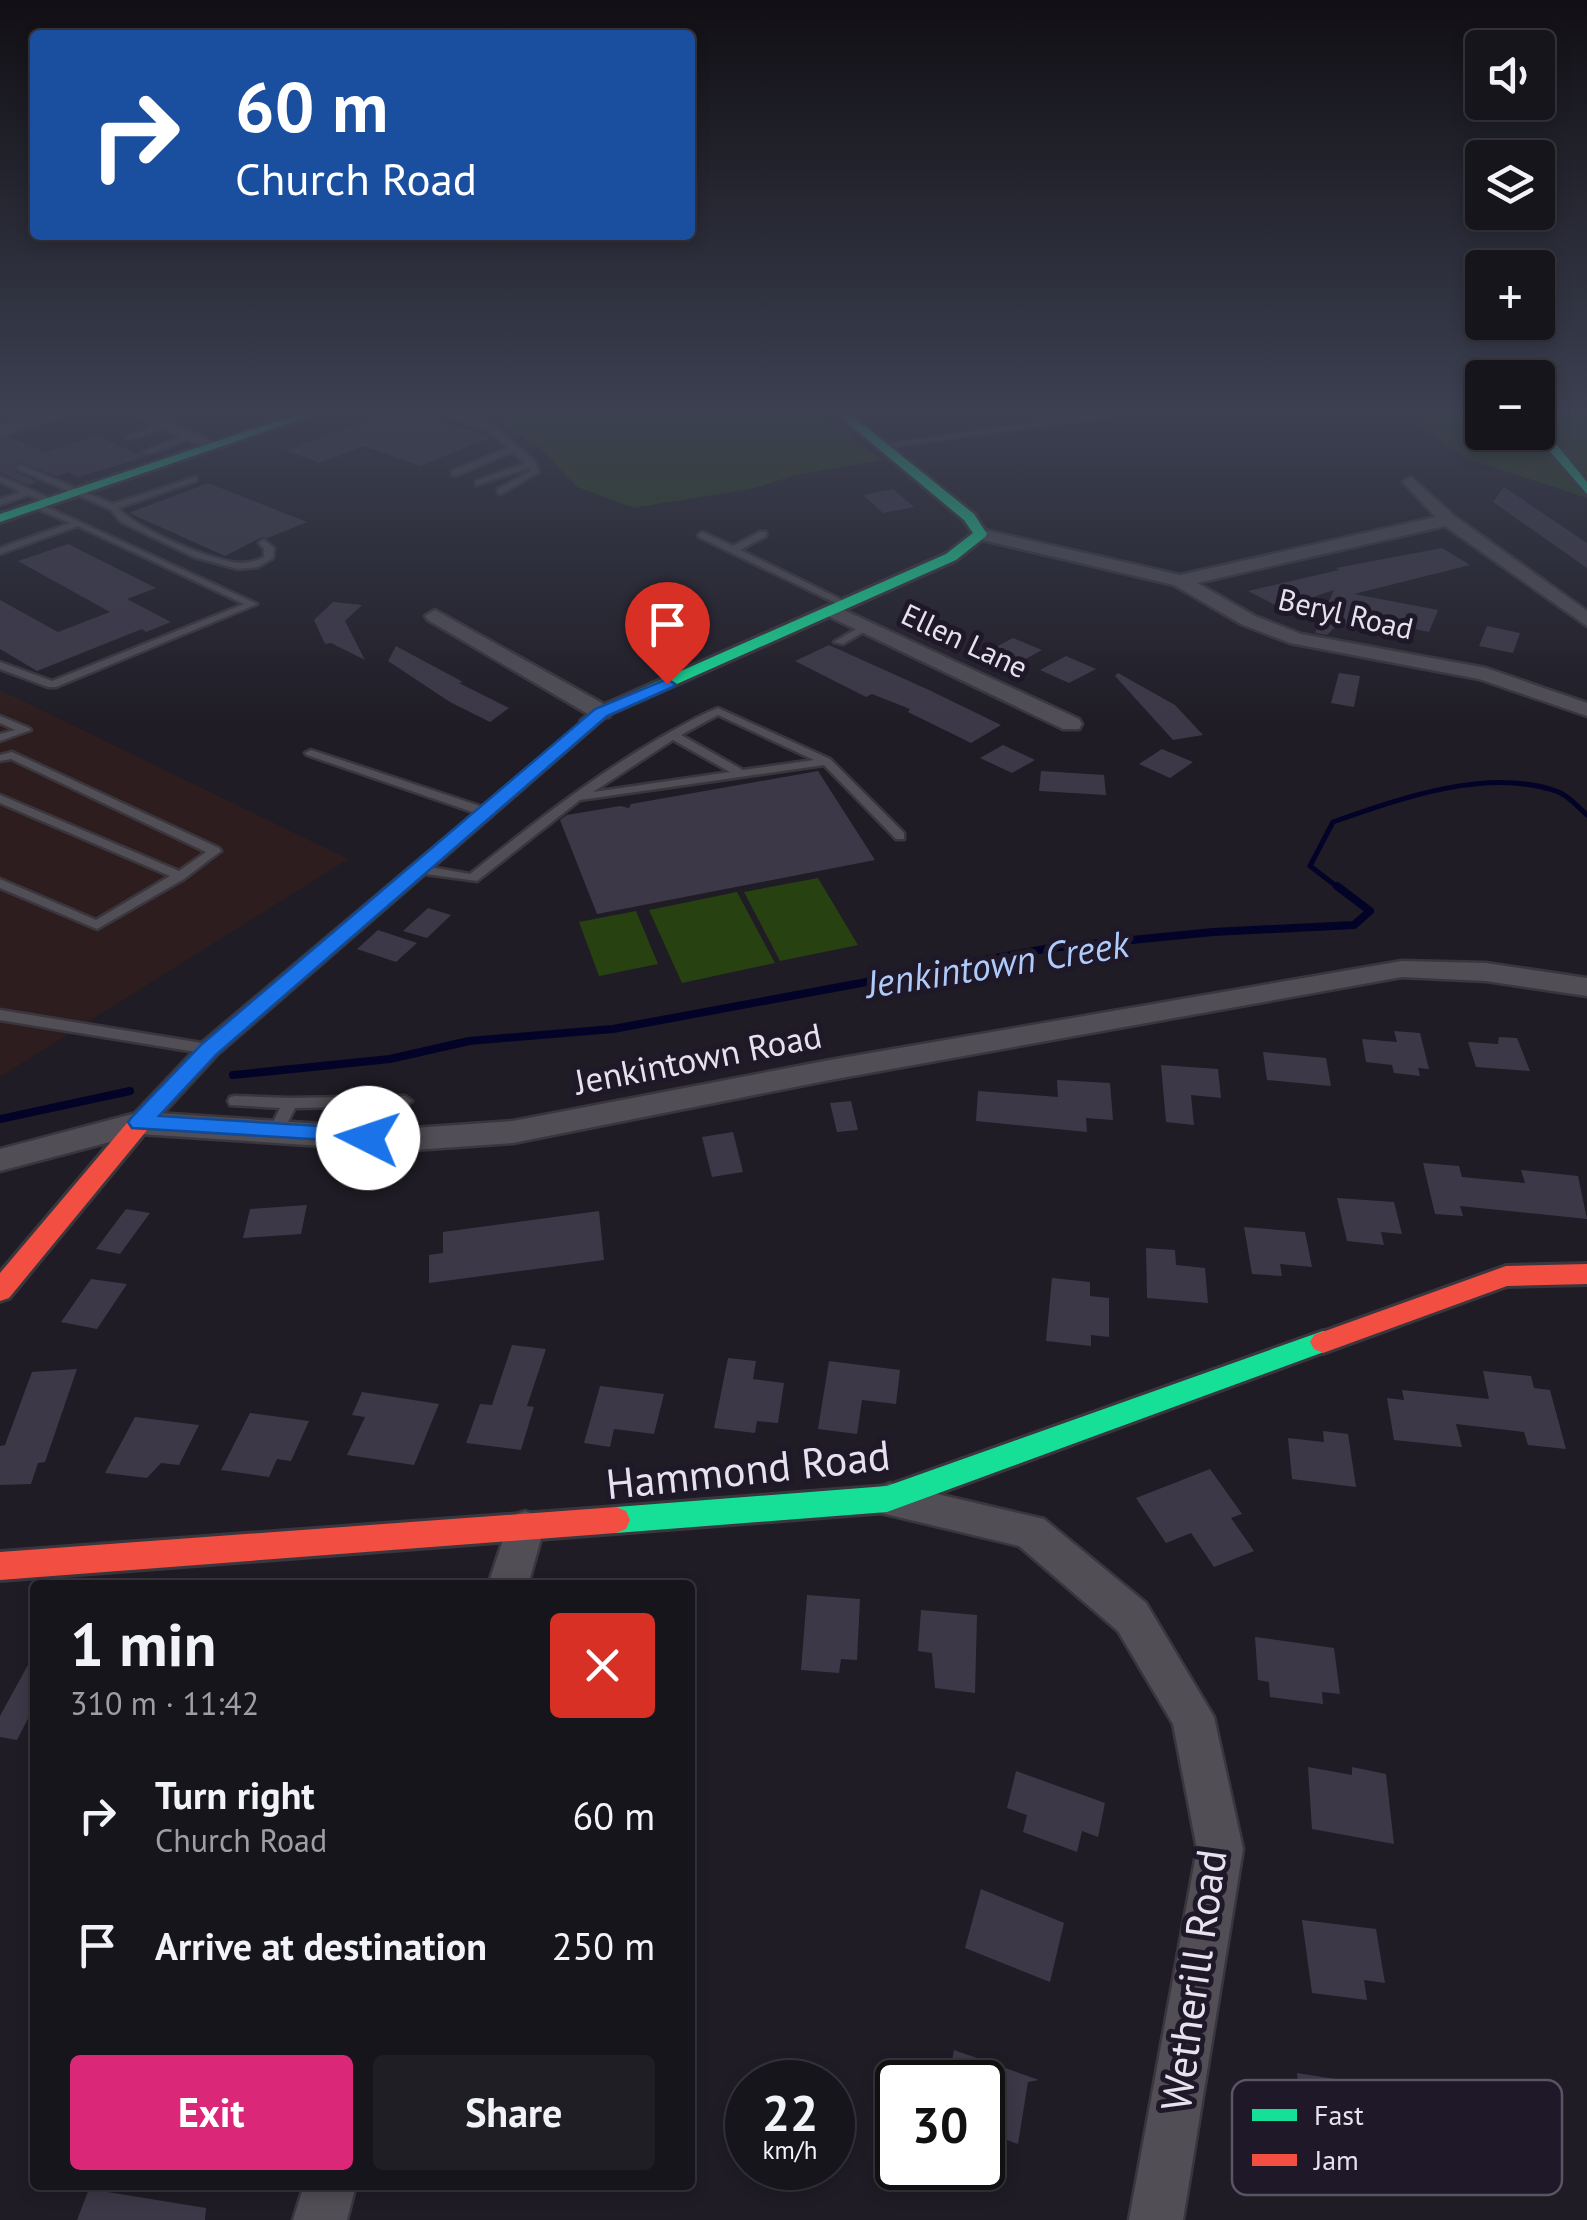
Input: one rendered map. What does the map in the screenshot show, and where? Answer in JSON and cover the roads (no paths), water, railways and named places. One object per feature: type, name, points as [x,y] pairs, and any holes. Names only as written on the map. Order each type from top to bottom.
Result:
[{"type":"street","points":[[0,1292],[140,1122],[209,1049],[601,712],[951,557],[980,534],[970,519]]},
{"type":"street","points":[[1180,581],[1448,520],[1587,620]]},
{"type":"street","name":"Beryl Road","points":[[980,534],[1180,581],[1248,620],[1297,639],[1486,674],[1587,710]]},
{"type":"street","name":"Ellen Lane","points":[[840,608],[867,627],[1071,724]]},
{"type":"street","points":[[435,616],[601,712]]},
{"type":"street","name":"Jenkintown Road","points":[[0,1160],[140,1122],[398,1140],[512,1132],[830,1070],[1402,969],[1486,972],[1587,987]]},
{"type":"street","name":"Hammond Road","points":[[0,1566],[887,1499],[1506,1276],[1587,1274]]},
{"type":"street","name":"Wetherill Road","points":[[887,1499],[1030,1531],[1132,1616],[1193,1717],[1220,1849],[1156,2220]]},
{"type":"street","points":[[509,1580],[525,1528]]},
{"type":"street","points":[[320,2220],[329,2190]]},
{"type":"lane","points":[[0,665],[52,685],[252,604],[70,519]]},
{"type":"lane","points":[[123,519],[238,568],[262,565],[269,548],[264,543]]},
{"type":"lane","points":[[0,551],[78,523]]},
{"type":"lane","points":[[734,550],[763,534]]},
{"type":"lane","points":[[702,535],[840,608]]},
{"type":"lane","points":[[839,642],[867,627]]},
{"type":"lane","points":[[418,869],[473,878],[570,799],[671,734],[718,712],[826,761],[900,836]]},
{"type":"lane","points":[[0,719],[25,730],[0,738]]},
{"type":"lane","points":[[671,734],[740,773]]},
{"type":"lane","points":[[311,753],[485,812]]},
{"type":"lane","points":[[0,758],[12,754],[215,852],[97,925],[0,883]]},
{"type":"lane","points":[[570,799],[826,761]]},
{"type":"lane","points":[[0,799],[180,876]]},
{"type":"lane","points":[[0,1015],[209,1049]]},
{"type":"lane","points":[[235,1101],[405,1101]]},
{"type":"lane","points":[[276,1132],[290,1103]]},
{"type":"waterway","name":"Jenkintown Creek","points":[[1340,889],[1310,866],[1333,822],[1386,804],[1443,789],[1501,782],[1556,791],[1587,815]]},
{"type":"waterway","name":"Jenkintown Creek","points":[[233,1075],[390,1059],[469,1041],[613,1029],[1050,948],[1213,932],[1354,925],[1370,911],[1337,886]]},
{"type":"waterway","name":"Jenkintown Creek","points":[[0,1119],[130,1091]]}]
